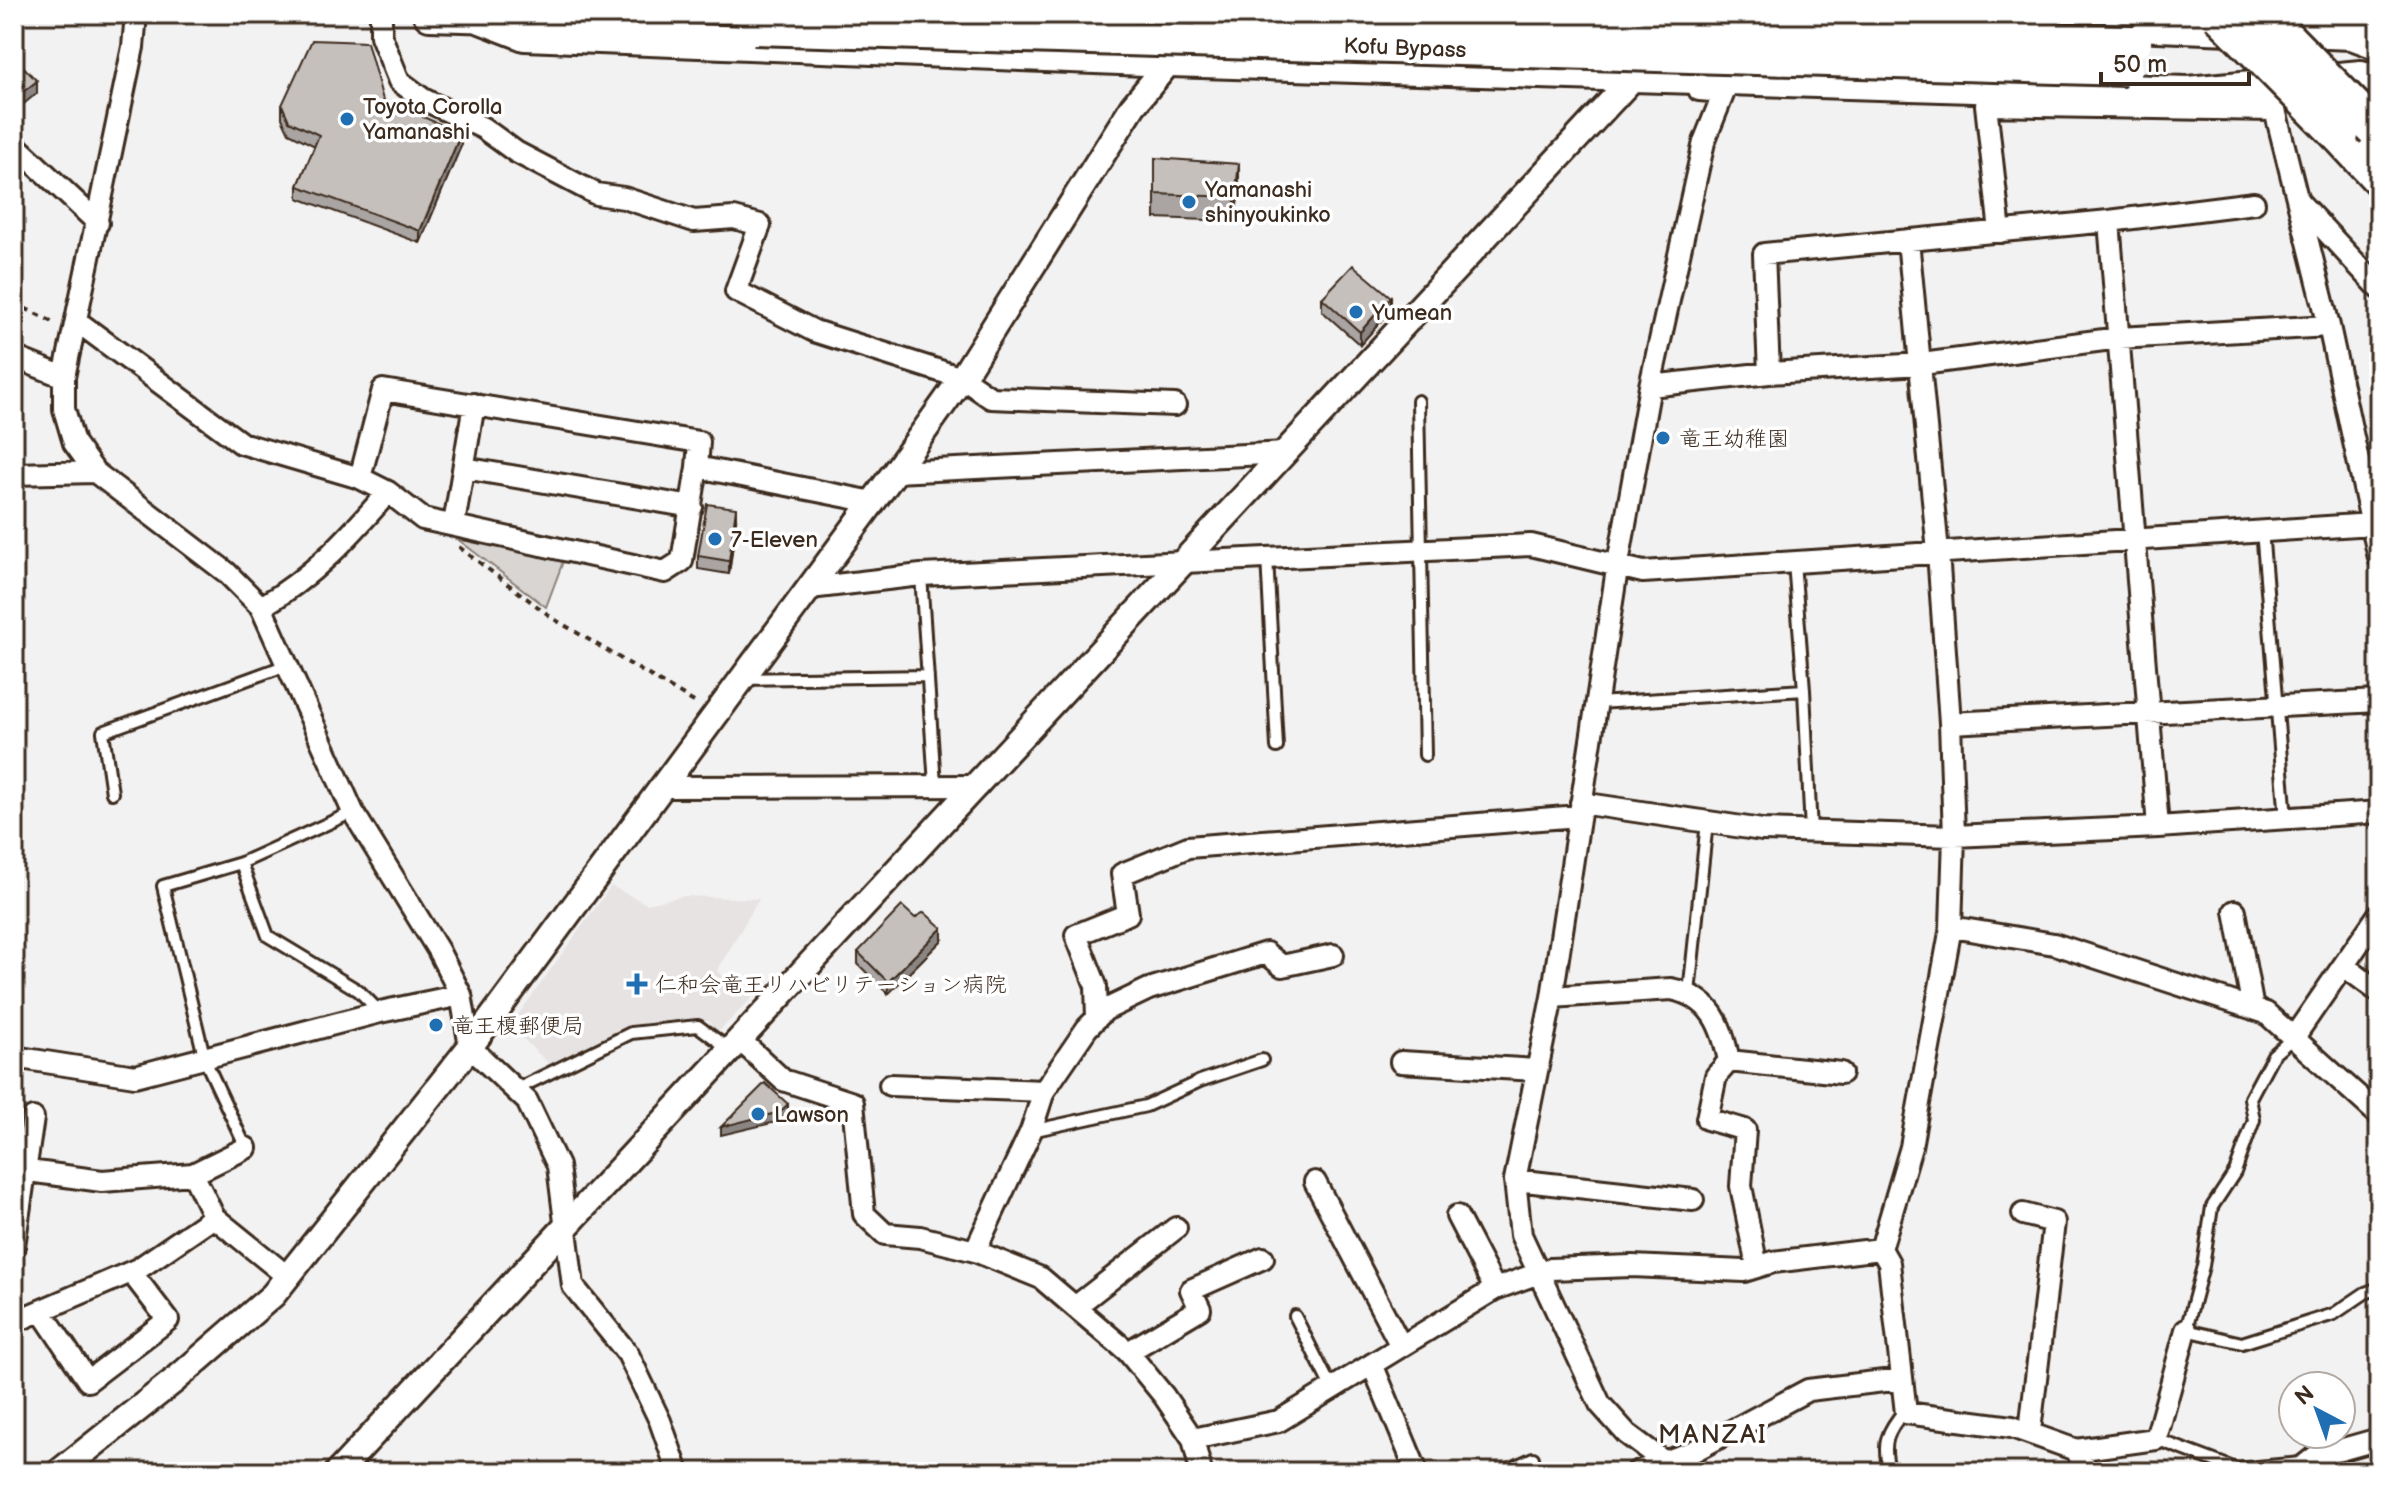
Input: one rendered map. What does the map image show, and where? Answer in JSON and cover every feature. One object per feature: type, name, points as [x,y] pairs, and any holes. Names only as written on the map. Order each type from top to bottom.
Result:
[{"type":"highway","name":"Kofu Bypass","points":[[430,14],[754,28],[2130,55]]},
{"type":"highway","name":"Kofu Bypass","points":[[1208,14],[2130,55],[2373,69]]},
{"type":"highway","points":[[1889,14],[2352,33],[2379,43]]},
{"type":"highway","points":[[2220,14],[2379,177]]},
{"type":"highway","points":[[2262,14],[2377,132]]},
{"type":"highway","points":[[476,15],[525,34],[1632,79],[2188,93],[2271,98],[2373,69]]},
{"type":"street","points":[[136,14],[133,47],[77,327],[64,377],[64,409],[74,443],[95,472],[226,572],[261,607],[353,812],[438,950],[461,995],[470,1047],[527,1101],[558,1166],[573,1286],[628,1354],[660,1421],[678,1472]]},
{"type":"street","points":[[381,14],[381,36],[399,81],[423,99],[483,128],[516,152],[596,194],[624,198],[694,221],[734,218],[760,225],[736,291],[814,331],[962,378],[991,398],[1175,405]]},
{"type":"street","points":[[59,1472],[243,1324],[288,1277],[470,1047],[895,472],[962,378],[1133,106],[1208,14]]},
{"type":"street","points":[[338,1472],[1694,14]]},
{"type":"street","points":[[1632,79],[1724,92],[1704,142],[1650,386],[1617,569],[1552,997],[1515,1180],[1521,1235],[1600,1404],[1627,1434],[1672,1468]]},
{"type":"street","points":[[2000,232],[1986,105],[2271,98],[2329,326],[2379,558]]},
{"type":"street","points":[[14,144],[98,223]]},
{"type":"street","points":[[2296,200],[2379,288]]},
{"type":"street","points":[[1769,373],[1764,254],[2109,221],[2254,203]]},
{"type":"street","points":[[2109,221],[2158,827]]},
{"type":"street","points":[[1908,240],[1938,552],[1954,836],[1951,927],[1911,1147],[1881,1249],[1889,1263],[1906,1413],[1963,1418],[2030,1431],[2076,1450],[2156,1439],[2186,1330]]},
{"type":"street","points":[[1650,386],[1769,373],[1922,364],[2119,338],[2329,326]]},
{"type":"street","points":[[77,327],[241,443],[360,478],[388,492],[423,519],[665,572],[682,561],[699,442],[383,390],[360,478]]},
{"type":"street","points":[[14,357],[64,377]]},
{"type":"street","points":[[454,524],[474,404]]},
{"type":"street","points":[[895,472],[1286,453]]},
{"type":"street","points":[[697,467],[873,502]]},
{"type":"street","points":[[464,468],[692,507]]},
{"type":"street","points":[[14,474],[95,472]]},
{"type":"street","points":[[261,607],[296,587],[321,566],[388,492]]},
{"type":"street","points":[[810,588],[921,575],[1531,545],[1617,569],[1643,572],[2372,524]]},
{"type":"street","points":[[1950,723],[2379,701]]},
{"type":"street","points":[[662,787],[978,786]]},
{"type":"street","points":[[1097,1018],[1096,986],[1076,935],[1128,914],[1122,874],[1188,847],[1580,809],[1762,830],[1954,836],[2158,827],[2379,812]]},
{"type":"street","points":[[2235,911],[2253,1009]]},
{"type":"street","points":[[2294,1037],[2379,914]]},
{"type":"street","points":[[1951,927],[2054,944],[2266,1013],[2379,1115]]},
{"type":"street","points":[[975,1251],[1031,1131],[1044,1091],[1105,1010],[1149,989],[1266,953],[1282,966],[1333,955]]},
{"type":"street","points":[[2344,966],[2379,992]]},
{"type":"street","points":[[1552,997],[1671,989],[1689,993],[1717,1019],[1729,1061]]},
{"type":"street","points":[[14,1057],[135,1076],[380,1012],[461,995]]},
{"type":"street","points":[[735,1045],[783,1080],[853,1103],[864,1214],[885,1234],[920,1237],[975,1251],[1041,1278],[1128,1352],[1164,1396],[1193,1439],[1201,1472]]},
{"type":"street","points":[[1729,1061],[1841,1073]]},
{"type":"street","points":[[1729,1061],[1716,1076],[1707,1119],[1745,1130],[1741,1186],[1757,1267]]},
{"type":"street","points":[[1401,1062],[1537,1070]]},
{"type":"street","points":[[890,1085],[1044,1091]]},
{"type":"street","points":[[14,1246],[20,1170],[33,1118]]},
{"type":"street","points":[[20,1170],[102,1181],[193,1174],[246,1148]]},
{"type":"street","points":[[193,1174],[214,1217],[288,1277]]},
{"type":"street","points":[[1515,1180],[1693,1200]]},
{"type":"street","points":[[1315,1182],[1401,1346]]},
{"type":"street","points":[[2023,1214],[2054,1222],[2030,1431]]},
{"type":"street","points":[[1457,1216],[1495,1289]]},
{"type":"street","points":[[14,1322],[131,1272],[214,1217]]},
{"type":"street","points":[[1075,1307],[1176,1228]]},
{"type":"street","points":[[1193,1439],[1279,1421],[1495,1289],[1550,1269],[1632,1266],[1744,1271],[1881,1249]]},
{"type":"street","points":[[1128,1352],[1200,1309],[1191,1290],[1263,1258]]},
{"type":"street","points":[[41,1311],[88,1381],[168,1320],[131,1272]]},
{"type":"street","points":[[1372,1364],[1417,1472]]},
{"type":"street","points":[[1637,1472],[1672,1468],[1808,1390],[1901,1379]]},
{"type":"street","points":[[2301,1467],[2379,1439]]},
{"type":"street","points":[[2076,1450],[2088,1472]]},
{"type":"lane","points":[[1418,401],[1425,755]]},
{"type":"lane","points":[[2261,530],[2286,819]]},
{"type":"lane","points":[[1267,557],[1277,747]]},
{"type":"lane","points":[[1794,560],[1811,832]]},
{"type":"lane","points":[[921,575],[935,785]]},
{"type":"lane","points":[[112,793],[103,732],[289,665]]},
{"type":"lane","points":[[741,679],[928,676]]},
{"type":"lane","points":[[1597,703],[1804,690]]},
{"type":"lane","points":[[246,1148],[205,1060],[163,886],[241,863],[353,812]]},
{"type":"lane","points":[[1689,993],[1707,822]]},
{"type":"lane","points":[[241,863],[268,936],[359,991],[380,1012]]},
{"type":"lane","points":[[515,1090],[631,1033],[698,1026],[735,1045]]},
{"type":"lane","points":[[2294,1037],[2273,1055],[2250,1098],[2254,1120],[2235,1172],[2212,1207],[2203,1266],[2186,1330],[2242,1343],[2334,1314],[2365,1293],[2379,1288]]},
{"type":"lane","points":[[1031,1131],[1146,1106],[1200,1081],[1262,1060]]},
{"type":"lane","points":[[1295,1316],[1332,1389]]},
{"type":"lane","points":[[1890,1472],[1883,1447],[1889,1429],[1906,1409]]},
{"type":"lane","points":[[2156,1439],[2236,1469],[2301,1467]]},
{"type":"lane","points":[[1503,1472],[1533,1458]]},
{"type":"path","points":[[14,303],[77,327]]},
{"type":"path","points":[[423,519],[554,619],[715,714]]},
{"type":"shaded area","points":[[443,528],[564,559],[546,607]]},
{"type":"shaded area","name":"仁和会竜王リハビリテーション病院","points":[[611,886],[647,904],[683,896],[759,899],[717,971],[752,998],[718,1032],[708,1021],[686,1019],[630,1025],[549,1064],[510,1026]]},
{"type":"building","points":[[312,40],[367,42],[383,100],[461,133],[420,231],[298,186],[319,135],[289,121],[282,105]]},
{"type":"building","points":[[14,57],[37,81],[14,99]]},
{"type":"building","points":[[1155,158],[1239,164],[1235,197],[1155,194]]},
{"type":"building","points":[[1353,265],[1391,297],[1360,332],[1322,298]]},
{"type":"building","points":[[707,504],[736,508],[729,561],[698,556]]},
{"type":"building","points":[[902,906],[915,918],[924,912],[942,928],[888,982],[858,952]]},
{"type":"building","points":[[765,1083],[788,1104],[780,1112],[721,1127]]},
{"type":"building","points":[[1654,1463],[1659,1472],[1621,1472],[1630,1466],[1641,1468]]},
{"type":"place","name":"Toyota Corolla Yamanashi","points":[[347,119]]},
{"type":"place","name":"Yamanashi shinyoukinko","points":[[1189,202]]},
{"type":"place","name":"Yumean","points":[[1356,312]]},
{"type":"place","name":"竜王幼稚園","points":[[1663,438]]},
{"type":"place","name":"7-Eleven","points":[[715,539]]},
{"type":"place","name":"仁和会竜王リハビリテーション病院","points":[[637,984]]},
{"type":"place","name":"竜王榎郵便局","points":[[436,1025]]},
{"type":"place","name":"Lawson","points":[[758,1114]]},
{"type":"district","name":"MANZAI","points":[[1713,1434]]}]
